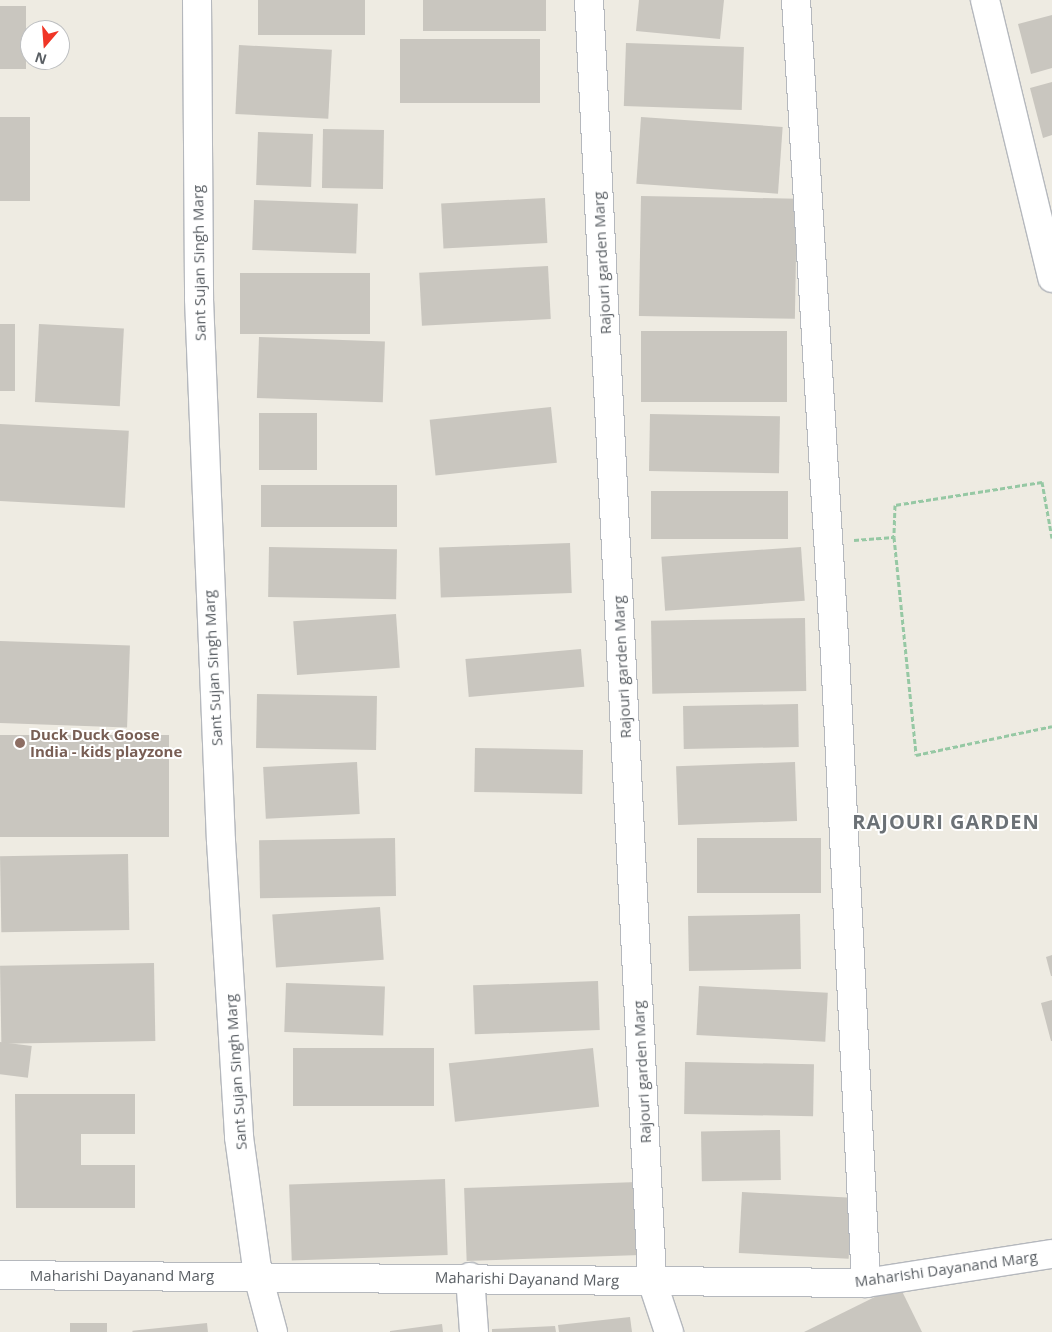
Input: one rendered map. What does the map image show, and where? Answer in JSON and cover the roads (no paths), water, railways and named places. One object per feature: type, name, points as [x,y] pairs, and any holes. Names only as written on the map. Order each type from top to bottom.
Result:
[{"type":"street","name":"Sant Sujan Singh Marg","points":[[197,0],[199,299],[218,782],[239,1137],[258,1276],[273,1332]]},
{"type":"street","name":"Rajouri garden Marg","points":[[589,0],[652,1281],[669,1332]]},
{"type":"street","points":[[796,0],[829,543],[866,1283]]},
{"type":"street","points":[[985,0],[1052,278]]},
{"type":"street","name":"Maharishi Dayanand Marg","points":[[0,1275],[470,1277],[866,1283],[1052,1254]]},
{"type":"street","points":[[470,1277],[474,1332]]},
{"type":"place","name":"Duck Duck Goose India - kids playzone","points":[[20,743]]},
{"type":"district","name":"RAJOURI GARDEN","points":[[946,821]]}]
